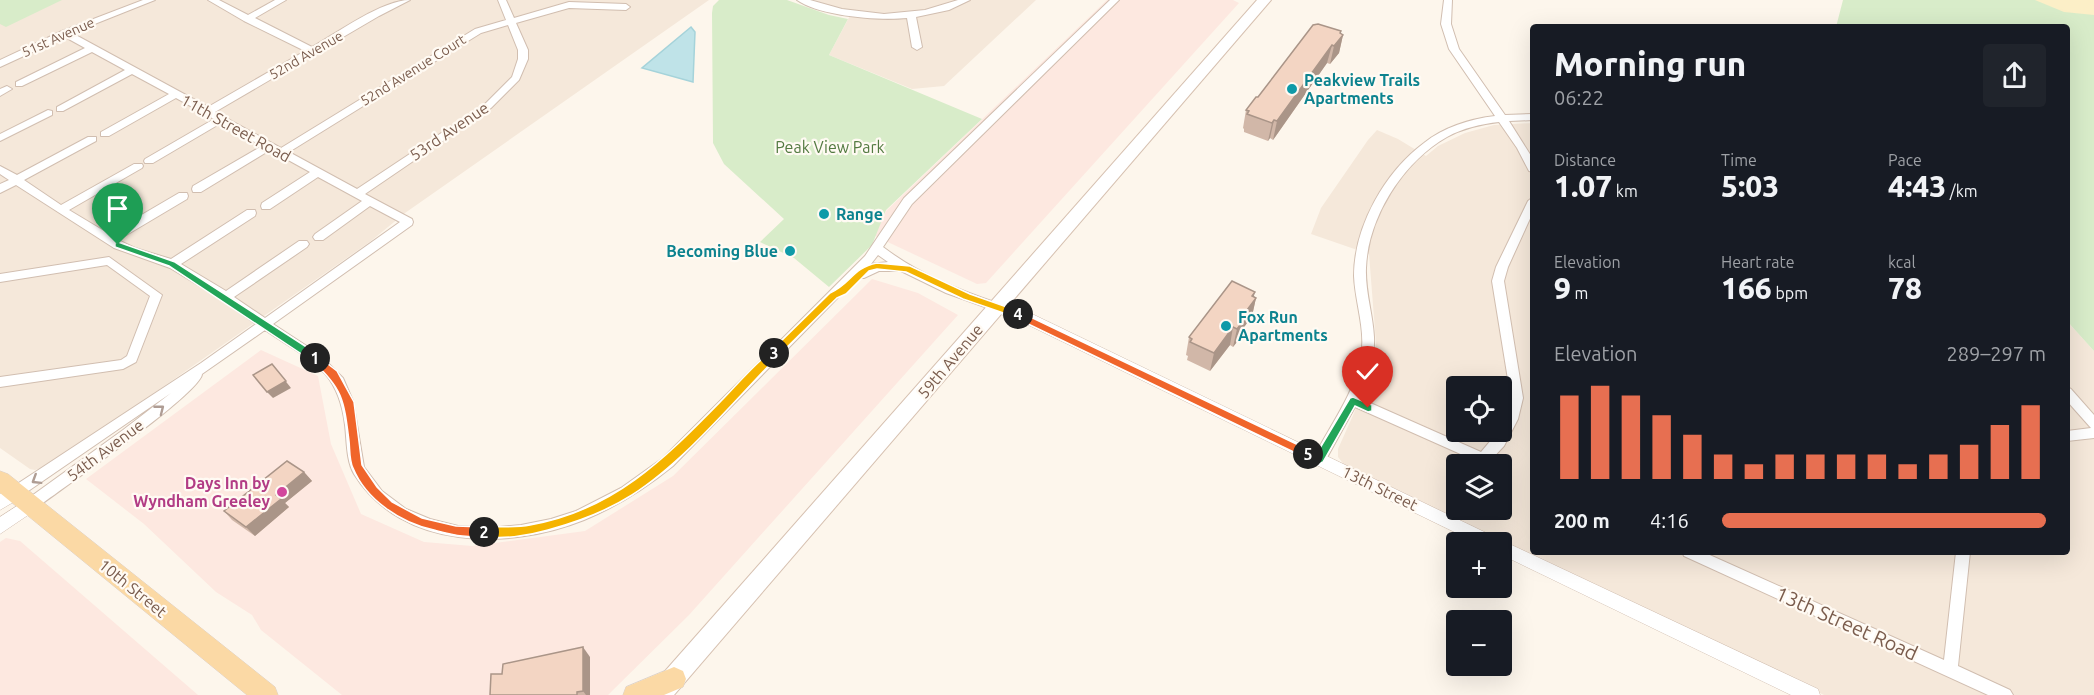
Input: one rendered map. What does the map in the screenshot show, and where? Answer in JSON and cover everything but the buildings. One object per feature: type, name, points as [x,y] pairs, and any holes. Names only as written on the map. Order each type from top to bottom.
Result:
[{"type":"main road","name":"59th Avenue","points":[[666,687],[1262,1]]},
{"type":"main road","name":"10th Street","points":[[12,495],[266,695]]},
{"type":"main road","points":[[634,695],[666,687]]},
{"type":"street","name":"51st Avenue","points":[[0,64],[65,33],[151,0]]},
{"type":"street","points":[[212,0],[312,51]]},
{"type":"street","points":[[248,18],[282,0]]},
{"type":"street","name":"52nd Avenue","points":[[207,112],[376,14],[406,0]]},
{"type":"street","points":[[502,0],[511,20]]},
{"type":"street","points":[[801,0],[850,15],[871,17],[911,16],[966,0]]},
{"type":"street","points":[[0,169],[128,250],[172,264],[321,362],[341,384],[349,402],[357,466],[388,505],[404,515],[434,527],[456,530],[529,530],[578,516],[629,491],[668,462],[877,248],[895,216],[908,201],[1115,0]]},
{"type":"street","points":[[1448,0],[1446,24],[1454,49],[1522,147],[1530,164]]},
{"type":"street","name":"52nd Avenue Court","points":[[281,152],[462,39],[511,20],[569,5],[626,7]]},
{"type":"street","points":[[911,16],[917,47]]},
{"type":"street","name":"53rd Avenue","points":[[357,194],[488,106],[516,78],[524,59],[523,50],[511,20]]},
{"type":"street","name":"11th Street Road","points":[[65,33],[408,222]]},
{"type":"street","points":[[19,84],[92,48]]},
{"type":"street","points":[[60,109],[132,70]]},
{"type":"street","points":[[105,134],[176,94]]},
{"type":"street","points":[[0,138],[48,113]]},
{"type":"street","points":[[1319,459],[1353,401],[1368,356],[1367,319],[1360,277],[1362,249],[1368,224],[1398,172],[1427,144],[1470,123],[1500,118],[1530,117]]},
{"type":"street","points":[[149,161],[221,119]]},
{"type":"street","points":[[0,189],[92,139]]},
{"type":"street","points":[[197,189],[269,146]]},
{"type":"street","points":[[62,209],[138,166]]},
{"type":"street","points":[[266,206],[318,172]]},
{"type":"street","points":[[110,239],[183,196]]},
{"type":"street","points":[[319,237],[370,201]]},
{"type":"street","points":[[1353,401],[1483,459],[1499,442],[1512,419],[1517,398],[1498,281],[1502,267],[1530,207]]},
{"type":"street","points":[[172,264],[251,213]]},
{"type":"street","name":"54th Avenue","points":[[0,527],[12,495],[171,387],[206,366],[408,222]]},
{"type":"street","points":[[225,297],[303,244]]},
{"type":"street","name":"13th Street","points":[[877,248],[890,259],[907,268],[967,296],[1023,316],[1471,532]]},
{"type":"street","points":[[0,278],[109,261],[128,250]]},
{"type":"street","points":[[0,382],[123,364],[132,359],[156,295],[109,261]]},
{"type":"street","points":[[833,295],[842,291],[866,268],[877,266],[907,268]]},
{"type":"street","name":"54th Avenue","points":[[12,495],[183,391],[206,366]]},
{"type":"street","points":[[2070,396],[2094,424]]},
{"type":"street","points":[[2070,435],[2094,434]]},
{"type":"street","points":[[1512,552],[1811,695]]},
{"type":"street","name":"13th Street Road","points":[[1696,555],[2005,695]]},
{"type":"street","points":[[1950,670],[1963,555]]},
{"type":"shaded area","points":[[0,0],[709,0],[53,464],[35,470],[30,469],[0,448]]},
{"type":"shaded area","points":[[813,0],[1036,0],[944,86],[912,89],[829,55],[852,12]]},
{"type":"shaded area","points":[[1107,0],[1233,0],[1239,3],[986,283],[977,284],[875,236],[886,211]]},
{"type":"shaded area","points":[[1530,123],[1530,554],[1512,546],[1512,532],[1483,532],[1458,520],[1512,520],[1512,454],[1446,454],[1446,514],[1345,466],[1338,457],[1338,449],[1374,368],[1376,343],[1369,254],[1311,234],[1321,208],[1377,130],[1398,139],[1426,156],[1438,146],[1465,133],[1494,125]]},
{"type":"shaded area","points":[[872,279],[918,293],[958,315],[689,615],[608,695],[342,695],[261,630],[252,615],[216,592],[144,524],[86,479],[261,350],[318,376],[331,444],[361,514],[424,542],[472,546],[585,531],[673,476]]},
{"type":"shaded area","points":[[2070,324],[2094,351],[2094,695],[1824,695],[1531,555],[2070,555]]},
{"type":"shaded area","points":[[6,538],[20,541],[198,695],[0,695],[0,542]]},
{"type":"green space","points":[[0,0],[62,0],[6,27],[0,24]]},
{"type":"green space","name":"Peak View Park","points":[[719,0],[787,0],[829,15],[848,19],[829,55],[982,119],[886,210],[872,245],[829,287],[794,258],[760,242],[784,219],[724,164],[713,143],[712,13],[713,6]]},
{"type":"green space","points":[[1843,0],[2094,0],[2094,351],[2070,324],[2070,24],[1837,24]]},
{"type":"sand","points":[[2035,0],[2094,0],[2094,15],[2064,12]]},
{"type":"water","points":[[691,27],[695,32],[693,82],[642,68]]},
{"type":"place","name":"Peakview Trails Apartments","points":[[1292,89]]},
{"type":"place","name":"Range","points":[[824,214]]},
{"type":"place","name":"Becoming Blue","points":[[790,251]]},
{"type":"place","name":"Fox Run Apartments","points":[[1226,326]]},
{"type":"place","name":"Days Inn by Wyndham Greeley","points":[[282,492]]},
{"type":"route","points":[[118,245],[172,264],[321,362],[334,374],[349,402],[357,466],[374,490],[388,505],[404,515],[434,527],[466,532],[529,530],[578,516],[607,504],[629,491],[668,462],[833,295],[842,291],[866,268],[877,266],[907,268],[967,296],[1023,316],[1319,459],[1353,401],[1368,408]]}]
